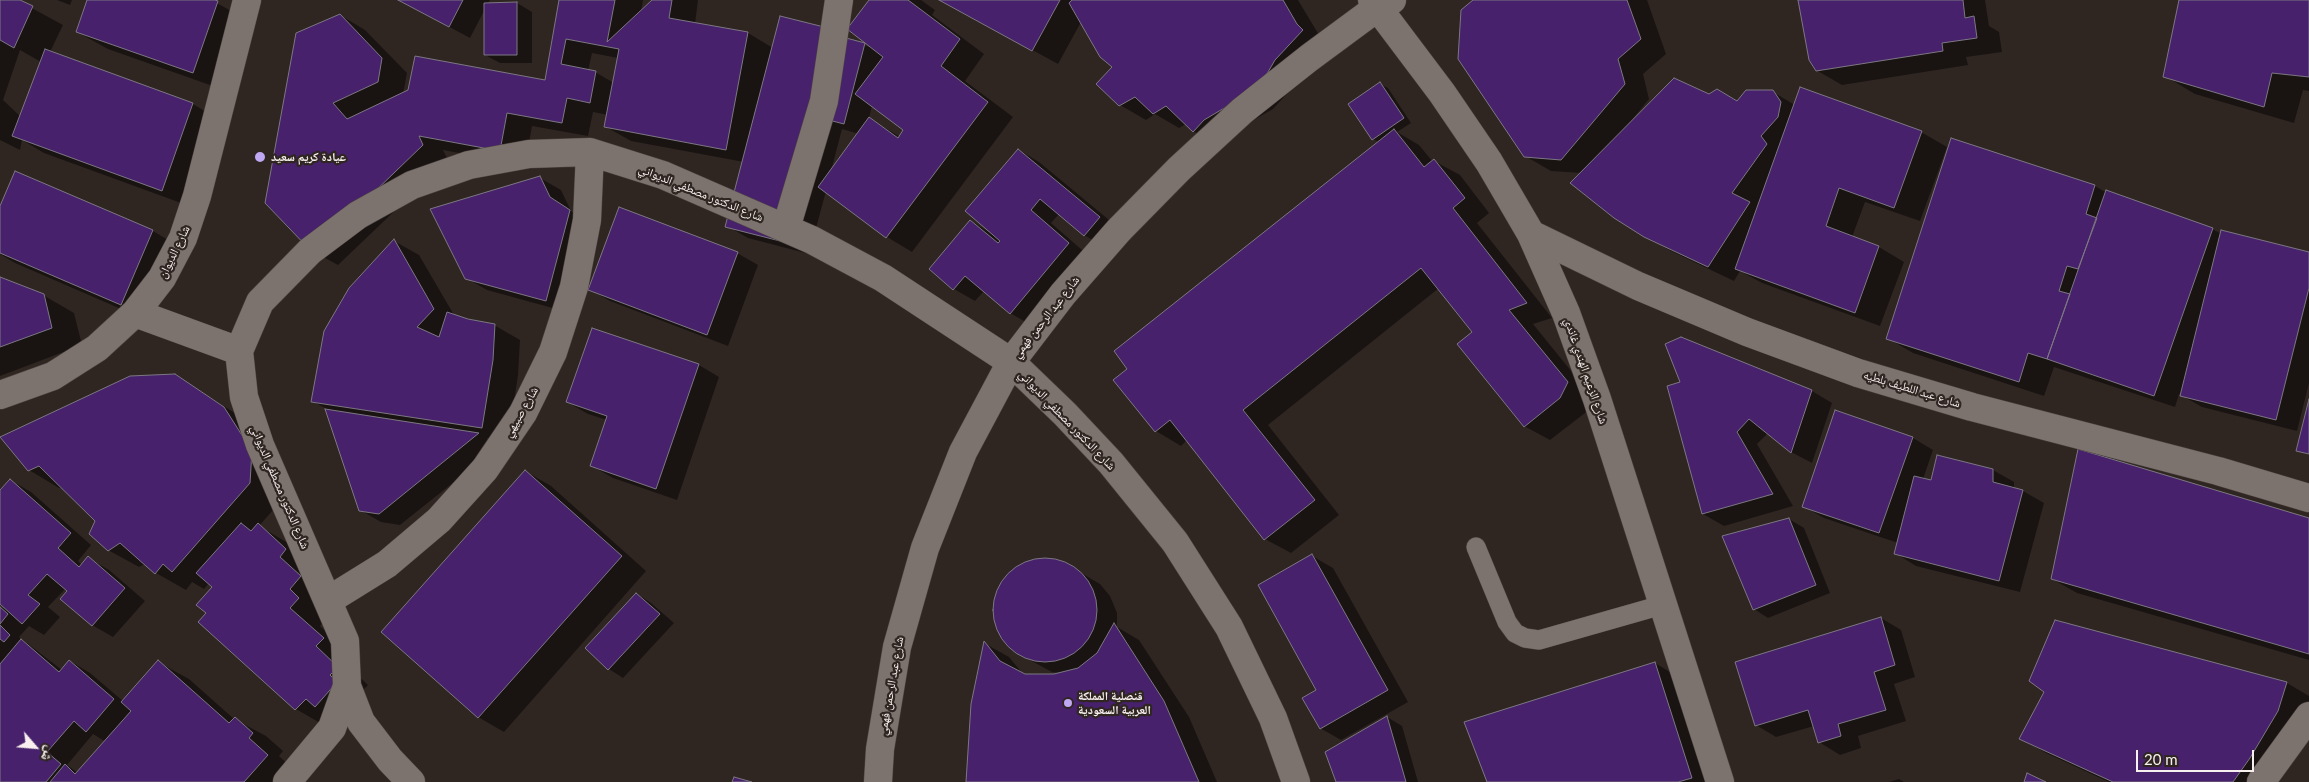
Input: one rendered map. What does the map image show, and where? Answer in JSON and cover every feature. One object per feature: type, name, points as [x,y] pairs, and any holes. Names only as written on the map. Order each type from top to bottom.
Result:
[{"type":"street","name":"شارع الديوان","points":[[0,395],[53,376],[96,348],[135,313],[162,278],[183,238],[197,196],[247,0]]},
{"type":"street","points":[[786,228],[824,101],[839,0]]},
{"type":"street","name":"شارع الزعيم الهندي غاندي","points":[[1381,2],[1489,162],[1531,234],[1566,313],[1597,399],[1720,782]]},
{"type":"street","name":"شارع عبد الرحمن فهمي","points":[[878,782],[880,749],[897,647],[924,548],[962,452],[1011,362],[1063,294],[1106,244],[1179,169],[1249,105],[1381,2]]},
{"type":"street","name":"شارع الدكتور مصطفي الديواني","points":[[287,782],[332,728],[347,686],[345,641],[329,600],[260,446],[244,397],[239,351],[260,302],[310,252],[358,215],[412,185],[469,165],[529,154],[590,152],[663,175],[786,228],[883,278],[1011,362],[1065,414],[1111,463],[1175,542],[1229,627],[1273,718],[1296,782]]},
{"type":"street","name":"شارع صبيهي","points":[[329,600],[387,564],[439,520],[485,469],[523,413],[553,352],[574,287],[587,220],[590,152]]},
{"type":"street","name":"شارع عبد اللطيف بلطيه","points":[[1531,234],[1638,286],[1746,332],[1858,373],[1972,408],[2218,471],[2309,498]]},
{"type":"street","points":[[135,313],[239,351]]},
{"type":"street","points":[[347,686],[361,722],[390,760],[411,782]]},
{"type":"street","points":[[2262,782],[2309,716]]},
{"type":"lane","points":[[1476,547],[1507,622],[1515,633],[1525,638],[1539,640],[1662,605]]},
{"type":"building","points":[[0,0],[20,0],[33,6],[14,48],[0,40]]},
{"type":"building","points":[[87,0],[218,1],[193,73],[76,32]]},
{"type":"building","points":[[398,0],[463,0],[449,27]]},
{"type":"building","points":[[559,0],[615,0],[607,42],[652,0],[672,0],[669,18],[748,32],[726,150],[604,127],[619,49],[566,39],[561,64],[596,71],[590,103],[567,98],[562,123],[507,113],[500,151],[419,136],[423,145],[312,252],[265,203],[296,33],[340,14],[382,58],[378,82],[333,103],[347,119],[408,90],[415,56],[545,80]]},
{"type":"building","points":[[869,0],[908,0],[960,39],[941,66],[988,102],[886,238],[818,187],[869,117],[898,138],[903,130],[855,94],[883,57],[847,29]]},
{"type":"building","points":[[939,0],[1060,0],[1032,51]]},
{"type":"building","points":[[1072,0],[1283,0],[1297,24],[1303,30],[1275,60],[1268,72],[1248,94],[1204,120],[1193,132],[1166,106],[1153,114],[1135,97],[1119,106],[1096,84],[1112,67],[1100,57],[1069,3]]},
{"type":"building","points":[[1473,0],[1627,0],[1641,39],[1618,59],[1625,84],[1561,160],[1524,157],[1458,59],[1461,10]]},
{"type":"building","points":[[1798,0],[1963,0],[1965,18],[1974,16],[1977,38],[1942,43],[1943,51],[1816,71],[1809,60]]},
{"type":"building","points":[[2179,0],[2309,0],[2309,77],[2272,73],[2264,107],[2163,77]]},
{"type":"building","points":[[517,2],[517,55],[484,55],[484,3]]},
{"type":"building","points":[[780,16],[832,29],[831,34],[865,43],[844,124],[821,118],[788,243],[725,227]]},
{"type":"building","points":[[45,49],[193,103],[162,191],[12,136]]},
{"type":"building","points":[[1674,78],[1709,94],[1717,89],[1737,101],[1746,90],[1773,90],[1781,102],[1778,117],[1761,136],[1767,144],[1732,193],[1750,202],[1708,267],[1644,237],[1614,218],[1570,183]]},
{"type":"building","points":[[1380,82],[1404,118],[1372,140],[1348,104]]},
{"type":"building","points":[[1800,87],[1922,131],[1894,208],[1839,188],[1826,226],[1879,246],[1855,313],[1735,269]]},
{"type":"building","points":[[1394,129],[1424,167],[1434,159],[1465,198],[1453,208],[1527,303],[1509,310],[1568,382],[1560,398],[1524,427],[1457,344],[1472,332],[1421,268],[1243,410],[1315,500],[1264,540],[1170,420],[1155,432],[1113,380],[1127,369],[1114,351]]},
{"type":"building","points":[[1951,138],[2095,185],[2086,214],[2097,218],[2078,269],[2067,266],[2059,291],[2070,294],[2047,359],[2028,353],[2019,382],[1886,339]]},
{"type":"building","points":[[1018,149],[1100,217],[1084,236],[1040,199],[1031,210],[1069,243],[1010,314],[965,276],[953,290],[929,269],[970,220],[998,243],[1000,241],[965,211]]},
{"type":"building","points":[[15,171],[153,230],[121,305],[0,253],[0,206]]},
{"type":"building","points":[[540,176],[550,197],[570,210],[546,301],[465,279],[430,209]]},
{"type":"building","points":[[2106,190],[2213,228],[2154,396],[2047,359]]},
{"type":"building","points":[[619,207],[738,252],[707,335],[588,290]]},
{"type":"building","points":[[2221,230],[2309,252],[2309,288],[2276,420],[2180,396]]},
{"type":"building","points":[[394,239],[434,309],[417,327],[439,337],[447,312],[468,319],[495,324],[493,360],[482,428],[311,402],[324,331],[349,288]]},
{"type":"building","points":[[0,277],[44,294],[52,328],[0,347]]},
{"type":"building","points":[[592,328],[699,364],[656,489],[590,466],[607,416],[566,402]]},
{"type":"building","points":[[1681,337],[1812,390],[1791,453],[1749,419],[1737,432],[1773,494],[1702,514],[1667,386],[1680,382],[1665,344]]},
{"type":"building","points":[[175,374],[224,407],[252,451],[250,483],[172,572],[163,564],[155,574],[120,543],[108,551],[89,534],[95,521],[39,466],[28,471],[0,437],[130,376]]},
{"type":"building","points":[[2309,399],[2309,454],[2296,451]]},
{"type":"building","points":[[325,409],[479,433],[379,514],[359,511]]},
{"type":"building","points":[[1835,410],[1913,437],[1879,533],[1802,507]]},
{"type":"building","points":[[2078,449],[2309,518],[2309,654],[2051,579]]},
{"type":"building","points":[[1937,455],[1993,469],[1993,482],[2023,490],[1999,581],[1894,554],[1914,476],[1931,480]]},
{"type":"building","points":[[525,470],[622,556],[478,718],[381,632]]},
{"type":"building","points":[[10,479],[71,533],[58,548],[79,567],[88,556],[125,588],[92,626],[60,599],[67,591],[47,574],[28,595],[40,604],[22,624],[0,604],[0,490]]},
{"type":"building","points":[[1789,518],[1816,585],[1753,610],[1722,536]]},
{"type":"building","points":[[241,523],[251,531],[258,523],[286,549],[280,557],[301,576],[290,589],[299,598],[290,608],[324,638],[316,646],[338,667],[330,675],[337,682],[315,707],[306,699],[295,710],[198,622],[206,613],[196,605],[212,587],[196,573]]},
{"type":"building","points":[[1312,554],[1388,690],[1320,729],[1302,698],[1316,690],[1258,585]]},
{"type":"building","points":[[1045,558],[1065,562],[1082,573],[1093,590],[1097,610],[1093,630],[1082,647],[1065,658],[1045,662],[1025,658],[1008,647],[997,630],[993,610],[997,590],[1008,573],[1025,562]]},
{"type":"building","points":[[636,593],[660,614],[608,670],[585,648]]},
{"type":"building","points":[[0,607],[8,614],[0,624]]},
{"type":"building","points":[[1881,617],[1895,665],[1874,672],[1886,710],[1838,724],[1841,736],[1818,743],[1808,710],[1755,726],[1735,662]]},
{"type":"building","points":[[2055,620],[2287,682],[2278,711],[2250,758],[2233,782],[2113,782],[2019,739],[2044,692],[2029,681]]},
{"type":"building","name":"قنصلية المملكة العربية السعودية","points":[[1114,623],[1164,701],[1199,782],[966,782],[971,704],[984,641],[1000,661],[1025,674],[1054,674],[1078,668],[1097,653]]},
{"type":"building","points":[[0,625],[10,635],[4,642],[0,639]]},
{"type":"building","points":[[21,639],[59,672],[69,660],[114,699],[86,732],[74,721],[47,752],[61,764],[46,782],[0,782],[0,664]]},
{"type":"building","points":[[158,660],[229,723],[235,717],[253,733],[249,738],[268,755],[244,782],[50,782],[65,764],[75,774],[131,711],[121,702]]},
{"type":"building","points":[[1655,662],[1692,778],[1678,782],[1487,782],[1464,722]]},
{"type":"building","points":[[1387,716],[1406,782],[1336,782],[1325,752]]},
{"type":"building","points":[[2027,773],[2046,782],[2024,782]]},
{"type":"building","points":[[734,777],[752,782],[732,782]]},
{"type":"place","name":"عيادة كريم سعيد","points":[[260,157]]},
{"type":"place","name":"قنصلية المملكة العربية السعودية","points":[[1068,703]]}]
